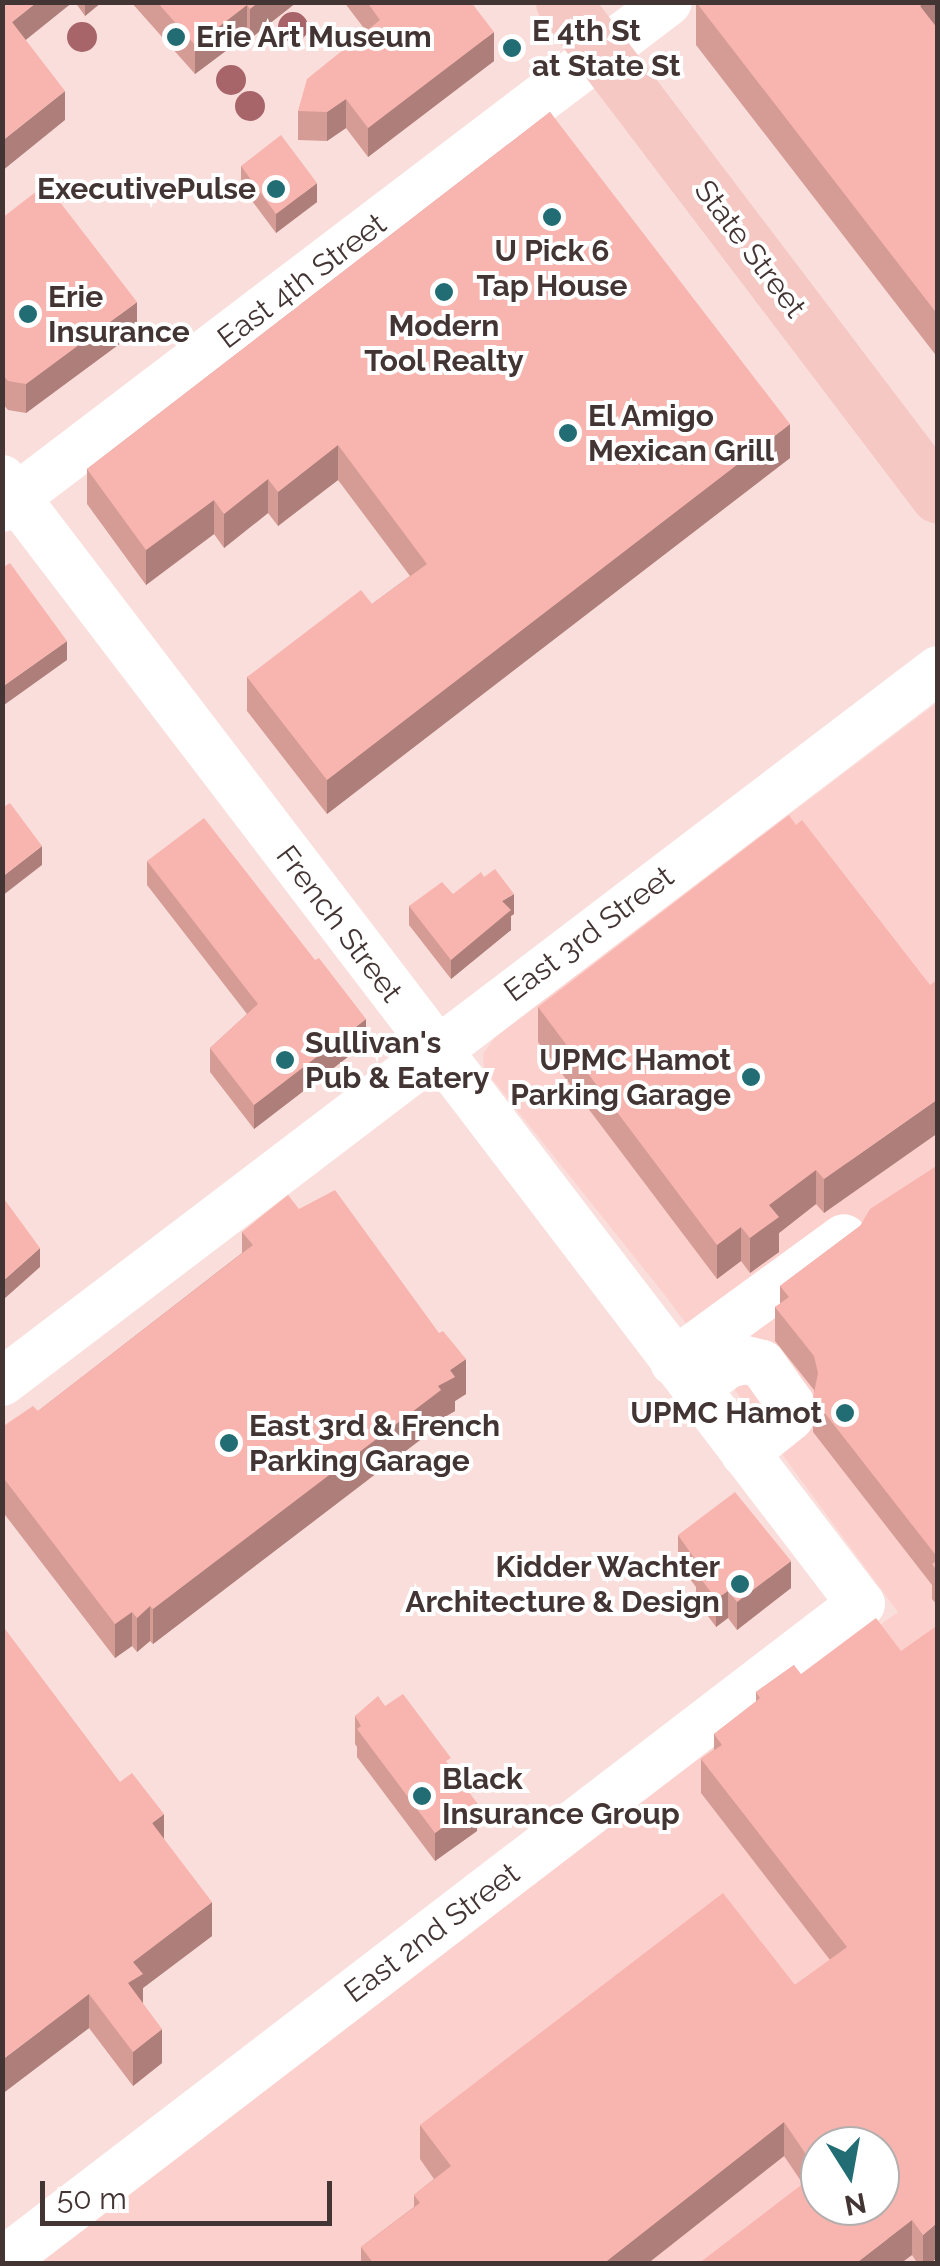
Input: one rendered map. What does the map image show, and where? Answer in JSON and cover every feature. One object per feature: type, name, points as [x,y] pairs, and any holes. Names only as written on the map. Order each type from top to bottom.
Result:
[{"type":"main road","name":"State Street","points":[[563,2],[938,496]]},
{"type":"street","name":"East 4th Street","points":[[7,495],[668,2]]},
{"type":"street","name":"French Street","points":[[7,495],[861,1604]]},
{"type":"street","name":"East 3rd Street","points":[[2,1382],[938,670]]},
{"type":"street","points":[[684,1376],[844,1238]]},
{"type":"street","points":[[684,1376],[746,1360],[762,1364],[791,1404],[790,1417],[746,1453]]},
{"type":"street","name":"East 2nd Street","points":[[2,2262],[861,1604]]},
{"type":"shaded area","name":"UPMC Hamot","points":[[937,703],[937,2263],[39,2264],[748,1720],[898,1612],[668,1299],[484,1069],[483,1054],[495,1037]]},
{"type":"building","points":[[2,2],[37,2],[12,22],[65,91],[2,141]]},
{"type":"building","points":[[157,2],[259,2],[250,9],[247,5],[195,45]]},
{"type":"building","points":[[367,2],[471,2],[494,32],[368,128],[346,99],[327,112],[298,111],[307,79],[380,20]]},
{"type":"building","points":[[696,2],[925,2],[920,6],[938,29],[938,315]]},
{"type":"building","points":[[550,112],[790,424],[327,780],[247,677],[361,590],[372,604],[427,564],[338,445],[278,492],[268,479],[224,514],[214,500],[146,550],[87,469]]},
{"type":"building","points":[[281,135],[317,183],[276,214],[241,166]]},
{"type":"building","points":[[46,184],[137,302],[26,384],[8,381],[2,374],[2,218]]},
{"type":"building","points":[[10,563],[67,641],[2,687],[2,568]]},
{"type":"building","points":[[10,803],[42,846],[2,877],[2,808]]},
{"type":"building","name":"UPMC Hamot Parking Garage","points":[[789,815],[796,825],[802,820],[930,985],[938,979],[938,1099],[824,1179],[816,1170],[769,1205],[779,1217],[750,1238],[741,1227],[717,1245],[538,1007]]},
{"type":"building","points":[[204,818],[366,1019],[254,1105],[210,1048],[258,1004],[147,861]]},
{"type":"building","points":[[495,869],[514,894],[502,901],[511,910],[451,960],[409,906],[442,882],[453,894],[481,872],[484,877]]},
{"type":"building","points":[[938,1165],[938,1558],[813,1398],[818,1373],[814,1356],[775,1307],[789,1297],[780,1286],[860,1226],[870,1209]]},
{"type":"building","name":"East 3rd & French Parking Garage","points":[[335,1190],[439,1333],[443,1331],[466,1359],[450,1370],[455,1377],[438,1386],[441,1390],[153,1609],[150,1606],[137,1618],[132,1612],[115,1624],[2,1476],[2,1427],[33,1406],[38,1411],[253,1245],[242,1232],[288,1195],[299,1209]]},
{"type":"building","points":[[2,1196],[40,1248],[4,1280],[2,1278]]},
{"type":"building","points":[[735,1492],[791,1561],[737,1602],[728,1591],[716,1599],[696,1572],[699,1565],[678,1535]]},
{"type":"building","points":[[876,1618],[901,1651],[938,1625],[938,2222],[923,2235],[912,2220],[855,2264],[698,2264],[800,2186],[800,2226],[900,2226],[900,2126],[800,2126],[800,2146],[784,2122],[603,2264],[374,2264],[361,2247],[420,2203],[414,2195],[451,2166],[420,2125],[723,1893],[795,1985],[847,1947],[701,1759],[722,1745],[714,1734],[760,1698],[756,1692],[794,1665],[801,1674]]},
{"type":"building","points":[[2,1625],[120,1782],[132,1773],[164,1814],[152,1823],[212,1902],[133,1962],[143,1974],[128,1983],[162,2029],[133,2052],[89,1994],[2,2060]]},
{"type":"building","points":[[403,1694],[451,1758],[446,1761],[477,1803],[435,1833],[357,1729],[361,1726],[355,1716],[378,1696],[385,1706]]},
{"type":"place","name":"Erie Art Museum","points":[[176,37]]},
{"type":"place","name":"E 4th St at State St","points":[[512,48]]},
{"type":"place","name":"ExecutivePulse","points":[[276,189]]},
{"type":"place","name":"U Pick 6 Tap House","points":[[552,217]]},
{"type":"place","name":"Modern Tool Realty","points":[[444,292]]},
{"type":"place","name":"Erie Insurance","points":[[28,314]]},
{"type":"place","name":"El Amigo Mexican Grill","points":[[568,433]]},
{"type":"place","name":"Sullivan's Pub & Eatery","points":[[285,1060]]},
{"type":"place","name":"UPMC Hamot Parking Garage","points":[[751,1077]]},
{"type":"place","name":"UPMC Hamot","points":[[845,1413]]},
{"type":"place","name":"East 3rd & French Parking Garage","points":[[229,1443]]},
{"type":"place","name":"Kidder Wachter Architecture & Design","points":[[740,1584]]},
{"type":"place","name":"Black Insurance Group","points":[[422,1796]]}]
